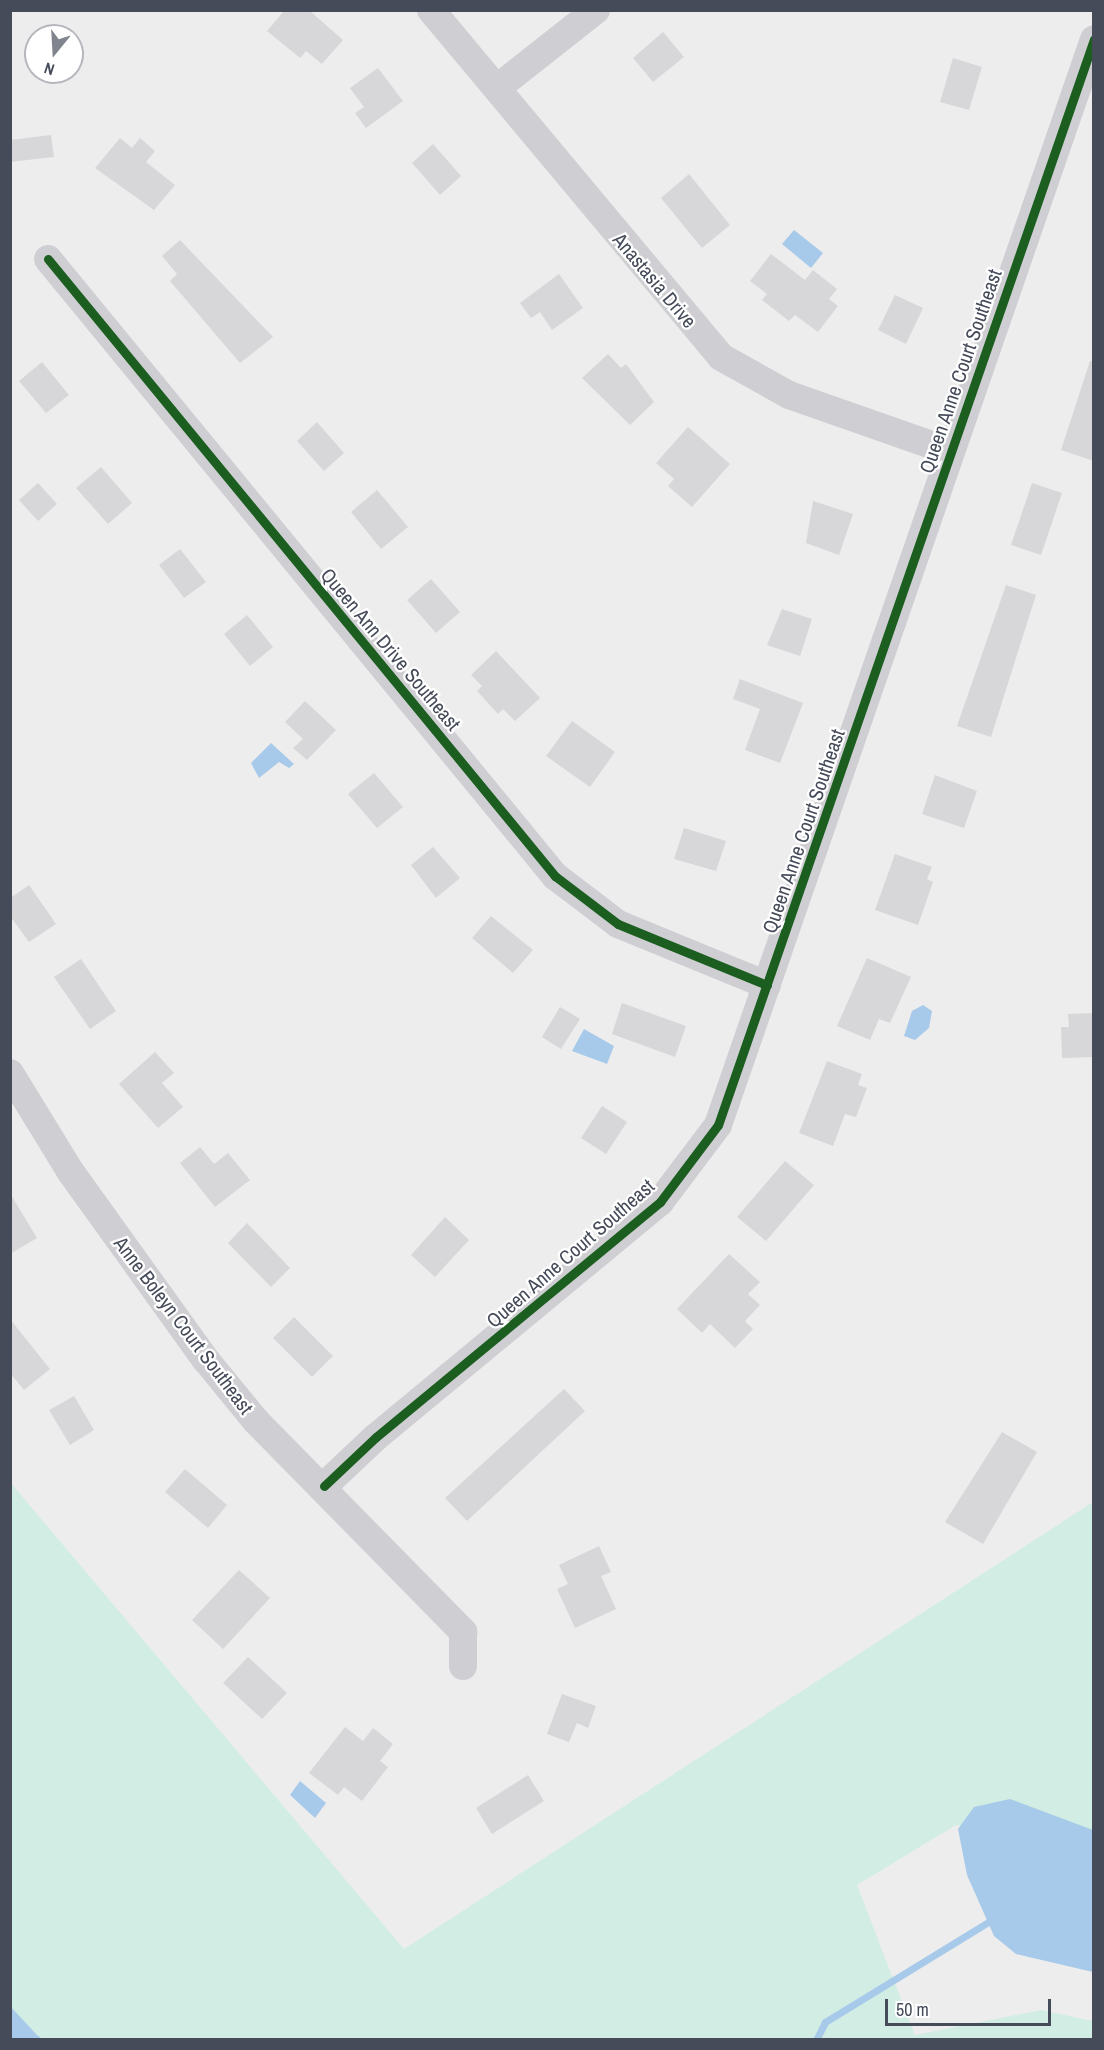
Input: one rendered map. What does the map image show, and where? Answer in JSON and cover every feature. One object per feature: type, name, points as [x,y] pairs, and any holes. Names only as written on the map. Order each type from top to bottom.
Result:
[{"type":"street","name":"Anastasia Drive","points":[[431,10],[721,357],[789,395],[949,451]]},
{"type":"street","points":[[497,88],[596,10]]},
{"type":"street","name":"Queen Anne Court Southeast","points":[[324,1486],[376,1437],[660,1202],[718,1125],[949,451],[1094,39]]},
{"type":"street","name":"Queen Ann Drive Southeast","points":[[48,259],[555,876],[618,924],[767,985]]},
{"type":"street","name":"Anne Boleyn Court Southeast","points":[[10,1073],[70,1171],[206,1360],[256,1421],[324,1486],[463,1632],[463,1666]]},
{"type":"green space","points":[[10,1482],[404,1949],[1093,1502],[1093,1849],[956,1825],[857,1885],[915,2035],[1041,2010],[1093,2021],[1093,2039],[11,2039]]},
{"type":"water","points":[[794,230],[823,253],[811,268],[782,244]]},
{"type":"water","points":[[271,743],[294,764],[289,768],[279,762],[259,778],[251,763]]},
{"type":"water","points":[[923,1005],[932,1011],[929,1028],[915,1040],[904,1036],[912,1011]]},
{"type":"water","points":[[584,1029],[614,1046],[607,1064],[572,1051]]},
{"type":"water","points":[[300,1781],[326,1803],[315,1818],[290,1795]]},
{"type":"water","points":[[1010,1799],[1093,1830],[1093,1972],[1016,1954],[994,1936],[967,1875],[958,1829],[974,1807]]},
{"type":"water","points":[[10,2006],[37,2035],[42,2039],[11,2039]]},
{"type":"building","points":[[285,10],[309,10],[343,40],[322,64],[306,51],[300,58],[267,31]]},
{"type":"building","points":[[663,32],[684,57],[653,82],[633,58]]},
{"type":"building","points":[[953,58],[982,67],[969,110],[940,102]]},
{"type":"building","points":[[378,68],[403,101],[366,128],[355,113],[364,107],[350,88]]},
{"type":"building","points":[[51,135],[54,157],[10,162],[10,140]]},
{"type":"building","points":[[120,138],[132,148],[140,138],[155,151],[146,162],[175,185],[154,210],[95,168]]},
{"type":"building","points":[[433,144],[461,176],[440,195],[412,163]]},
{"type":"building","points":[[689,174],[730,225],[702,248],[661,198]]},
{"type":"building","points":[[180,240],[273,337],[240,363],[170,281],[177,274],[162,256]]},
{"type":"building","points":[[771,254],[805,280],[813,270],[837,289],[829,299],[838,306],[818,332],[795,315],[789,321],[762,300],[767,294],[750,281]]},
{"type":"building","points":[[559,274],[583,308],[552,330],[540,312],[531,318],[520,303]]},
{"type":"building","points":[[895,295],[923,308],[906,344],[878,330]]},
{"type":"building","points":[[608,354],[621,368],[626,364],[654,402],[630,425],[582,378]]},
{"type":"building","points":[[1090,361],[1094,361],[1094,461],[1061,450]]},
{"type":"building","points":[[42,362],[69,395],[46,413],[19,381]]},
{"type":"building","points":[[317,422],[344,453],[324,471],[297,441]]},
{"type":"building","points":[[688,427],[730,464],[692,507],[668,486],[674,479],[656,463]]},
{"type":"building","points":[[101,467],[132,503],[108,524],[76,488]]},
{"type":"building","points":[[38,483],[57,504],[38,521],[19,500]]},
{"type":"building","points":[[1032,483],[1062,493],[1041,555],[1011,545]]},
{"type":"building","points":[[377,490],[408,527],[381,549],[351,512]]},
{"type":"building","points":[[813,501],[853,514],[839,555],[806,543]]},
{"type":"building","points":[[180,549],[206,582],[184,598],[159,565]]},
{"type":"building","points":[[431,579],[460,612],[436,633],[407,600]]},
{"type":"building","points":[[1006,585],[1036,595],[991,737],[957,726]]},
{"type":"building","points":[[782,609],[812,619],[800,656],[767,645]]},
{"type":"building","points":[[247,615],[273,647],[250,666],[224,634]]},
{"type":"building","points":[[496,651],[540,698],[515,721],[503,709],[498,714],[477,691],[482,686],[471,675]]},
{"type":"building","points":[[740,679],[803,703],[780,763],[745,750],[760,709],[733,699]]},
{"type":"building","points":[[305,701],[336,730],[307,760],[293,748],[303,739],[285,722]]},
{"type":"building","points":[[572,721],[615,752],[590,787],[546,756]]},
{"type":"building","points":[[374,773],[403,807],[377,828],[348,794]]},
{"type":"building","points":[[935,775],[977,791],[964,828],[922,814]]},
{"type":"building","points":[[684,828],[726,841],[716,871],[674,859]]},
{"type":"building","points":[[433,847],[460,878],[436,898],[411,865]]},
{"type":"building","points":[[895,854],[932,867],[927,879],[933,882],[918,925],[875,910]]},
{"type":"building","points":[[29,885],[56,924],[29,942],[10,916],[10,898]]},
{"type":"building","points":[[491,916],[533,950],[513,973],[472,938]]},
{"type":"building","points":[[867,958],[911,977],[890,1023],[879,1019],[870,1040],[837,1026]]},
{"type":"building","points":[[81,959],[116,1011],[90,1029],[54,977]]},
{"type":"building","points":[[622,1003],[686,1026],[675,1057],[612,1034]]},
{"type":"building","points":[[560,1007],[580,1019],[561,1049],[542,1037]]},
{"type":"building","points":[[1094,1013],[1094,1057],[1062,1058],[1061,1027],[1069,1027],[1068,1014]]},
{"type":"building","points":[[155,1052],[174,1073],[162,1083],[183,1107],[158,1128],[119,1084]]},
{"type":"building","points":[[827,1061],[862,1074],[858,1085],[867,1088],[856,1117],[845,1114],[833,1146],[799,1133]]},
{"type":"building","points":[[602,1106],[627,1122],[606,1154],[581,1138]]},
{"type":"building","points":[[200,1147],[214,1164],[228,1153],[250,1180],[215,1207],[180,1163]]},
{"type":"building","points":[[785,1161],[814,1185],[766,1241],[737,1217]]},
{"type":"building","points":[[10,1193],[37,1238],[10,1254]]},
{"type":"building","points":[[445,1217],[469,1240],[435,1277],[411,1255]]},
{"type":"building","points":[[247,1223],[290,1268],[271,1287],[228,1243]]},
{"type":"building","points":[[729,1254],[760,1282],[748,1294],[760,1305],[745,1321],[753,1329],[735,1348],[710,1324],[702,1333],[677,1309]]},
{"type":"building","points":[[294,1317],[333,1356],[312,1377],[273,1338]]},
{"type":"building","points":[[10,1319],[50,1369],[24,1390],[10,1373]]},
{"type":"building","points":[[564,1389],[585,1411],[467,1521],[445,1498]]},
{"type":"building","points":[[74,1396],[94,1430],[70,1445],[49,1410]]},
{"type":"building","points":[[1002,1432],[1037,1452],[983,1544],[945,1522]]},
{"type":"building","points":[[185,1469],[227,1505],[208,1528],[165,1492]]},
{"type":"building","points":[[599,1546],[611,1572],[601,1576],[616,1609],[575,1628],[557,1589],[568,1584],[559,1565]]},
{"type":"building","points":[[239,1570],[270,1598],[223,1649],[192,1620]]},
{"type":"building","points":[[248,1657],[287,1693],[262,1719],[223,1683]]},
{"type":"building","points":[[562,1694],[596,1706],[588,1728],[577,1723],[569,1742],[547,1734]]},
{"type":"building","points":[[345,1727],[363,1741],[373,1728],[393,1744],[380,1761],[388,1767],[362,1801],[344,1787],[338,1795],[309,1773]]},
{"type":"building","points":[[528,1775],[544,1801],[492,1834],[476,1808]]},
{"type":"waterway","points":[[816,2040],[825,2022],[988,1922]]},
{"type":"cycle path","points":[[324,1486],[376,1437],[660,1202],[718,1125],[1094,39]]},
{"type":"cycle path","points":[[48,259],[555,876],[618,924],[767,985]]}]
